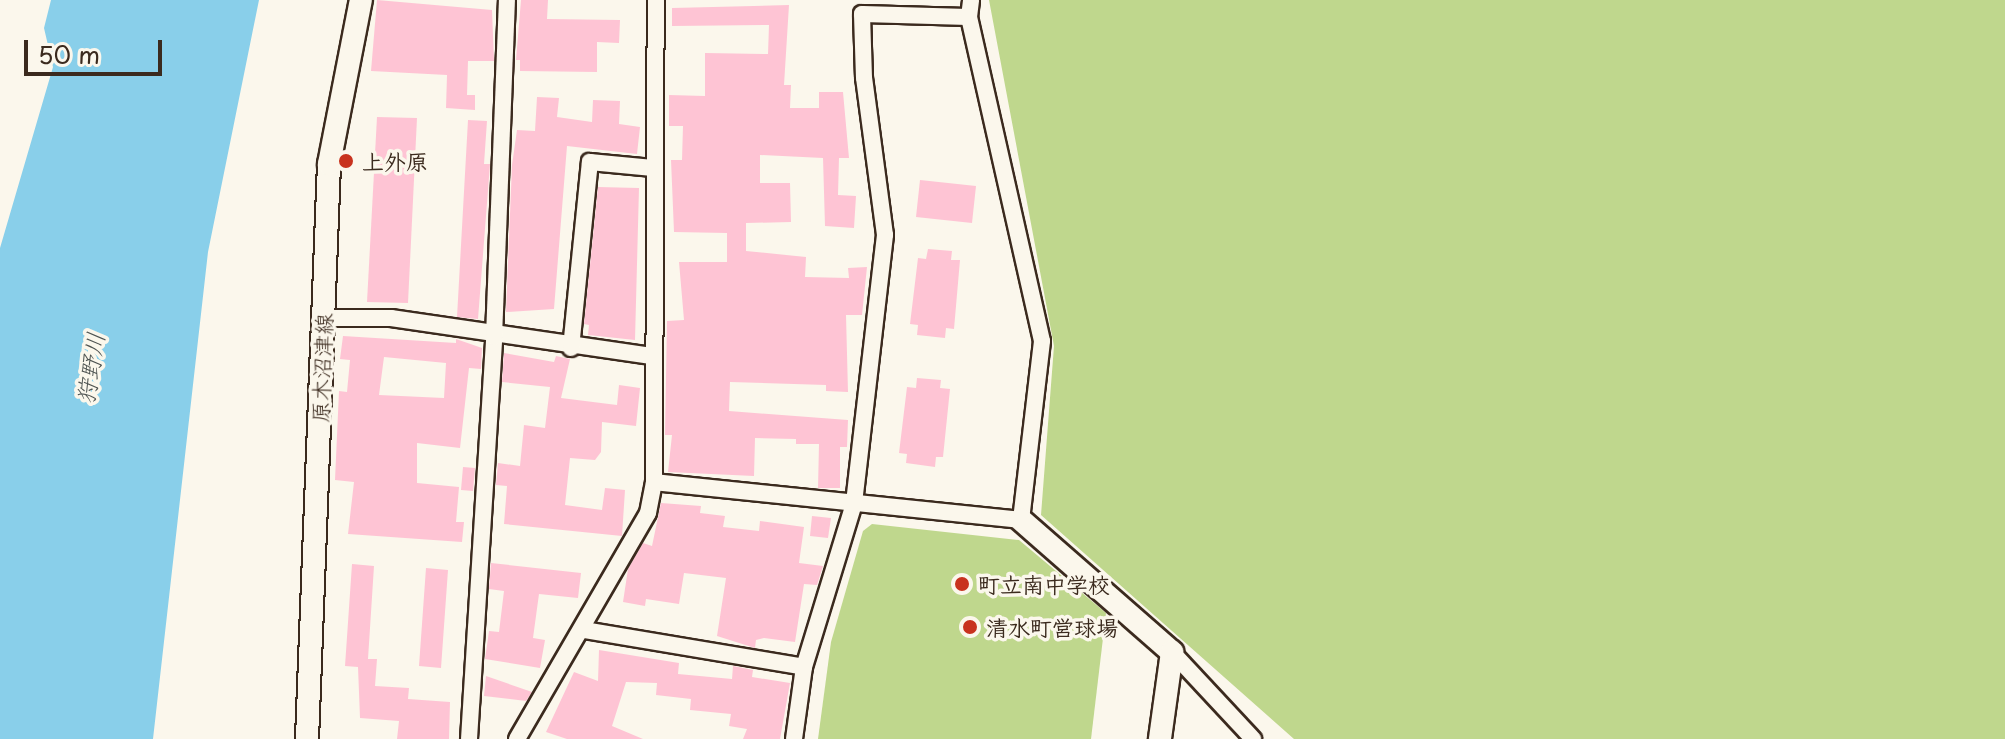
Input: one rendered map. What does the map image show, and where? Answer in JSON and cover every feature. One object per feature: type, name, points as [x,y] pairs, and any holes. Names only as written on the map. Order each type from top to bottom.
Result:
[{"type":"main road","name":"原木沼津線","points":[[307,739],[329,164],[361,0]]},
{"type":"main road","points":[[1021,520],[1172,652],[1160,739]]},
{"type":"street","points":[[469,739],[494,337],[507,0]]},
{"type":"street","points":[[517,739],[584,630],[648,513],[654,482],[656,0]]},
{"type":"street","points":[[654,482],[854,503],[1021,520],[1042,341],[970,8],[862,14],[864,78],[885,235],[854,503],[804,667],[794,739]]},
{"type":"street","points":[[571,348],[590,162],[653,168]]},
{"type":"street","points":[[323,318],[391,318],[494,337],[653,356]]},
{"type":"street","points":[[584,630],[804,667]]},
{"type":"street","points":[[1172,652],[1253,739]]},
{"type":"green space","points":[[989,0],[2005,0],[2005,739],[1294,739],[1041,515],[1054,346]]},
{"type":"green space","name":"清水町営球場","points":[[872,524],[1019,540],[1106,613],[1091,739],[818,739],[831,642],[863,531]]},
{"type":"water","name":"狩野川","points":[[51,0],[259,0],[208,252],[153,739],[0,739],[0,248],[53,67],[44,28]]},
{"type":"building","points":[[377,0],[492,10],[494,61],[468,61],[467,95],[475,95],[475,110],[446,108],[447,75],[371,71]]},
{"type":"building","points":[[521,0],[548,0],[547,19],[620,20],[619,43],[597,42],[597,72],[520,71],[520,60],[516,60]]},
{"type":"building","points":[[789,5],[784,85],[791,85],[790,108],[819,108],[819,92],[843,92],[849,158],[839,158],[838,195],[856,196],[854,228],[825,226],[823,158],[760,155],[760,183],[790,183],[791,222],[746,223],[746,251],[806,257],[805,277],[849,278],[848,268],[867,267],[862,315],[846,315],[848,392],[826,391],[826,385],[730,382],[729,411],[848,420],[847,447],[840,447],[840,488],[818,488],[819,444],[796,444],[796,439],[755,438],[754,476],[668,472],[672,435],[665,435],[667,321],[684,320],[679,262],[727,262],[727,233],[674,232],[671,160],[682,160],[683,126],[669,126],[669,95],[705,96],[705,53],[768,54],[769,25],[672,26],[672,8]]},
{"type":"building","points":[[537,97],[559,98],[557,117],[592,122],[593,100],[620,101],[619,124],[640,127],[637,154],[567,146],[554,309],[506,312],[512,165],[517,130],[535,131]]},
{"type":"building","points":[[377,117],[417,118],[408,303],[367,302]]},
{"type":"building","points":[[468,120],[487,121],[484,164],[490,164],[478,319],[457,317]]},
{"type":"building","points":[[920,180],[976,186],[972,223],[916,217]]},
{"type":"building","points":[[598,187],[639,188],[635,340],[588,335],[589,325],[584,324]]},
{"type":"building","points":[[928,249],[952,251],[951,260],[960,260],[954,329],[946,328],[945,338],[917,335],[918,325],[910,324],[918,258],[926,259]]},
{"type":"building","points":[[343,336],[456,343],[456,339],[482,348],[481,369],[469,368],[460,448],[417,443],[417,483],[459,487],[456,522],[464,522],[462,542],[348,534],[354,482],[335,480],[339,391],[347,392],[350,360],[340,359]],"holes":[[[384,357],[446,363],[444,398],[379,395]]]},
{"type":"building","points":[[504,353],[554,362],[556,356],[570,359],[561,398],[617,405],[619,385],[640,388],[636,426],[602,422],[601,452],[595,460],[570,458],[565,505],[602,510],[605,488],[625,490],[622,536],[504,524],[507,486],[496,485],[498,463],[520,466],[524,425],[545,428],[550,387],[502,382]]},
{"type":"building","points":[[917,378],[941,380],[940,388],[950,389],[943,457],[936,457],[935,467],[906,463],[907,454],[899,453],[907,387],[916,388]]},
{"type":"building","points":[[463,467],[475,468],[473,491],[461,490]]},
{"type":"building","points":[[661,503],[701,506],[700,513],[725,516],[723,527],[759,531],[760,521],[804,527],[799,563],[823,566],[817,585],[804,584],[795,642],[764,638],[756,640],[755,648],[717,636],[726,578],[684,573],[679,604],[646,599],[645,606],[623,602],[628,569],[643,543],[652,546]]},
{"type":"building","points":[[812,516],[831,518],[828,538],[810,536]]},
{"type":"building","points":[[491,563],[581,573],[578,598],[539,594],[533,638],[545,640],[540,668],[485,659],[489,631],[499,632],[504,591],[489,589]]},
{"type":"building","points":[[352,564],[374,566],[368,659],[377,659],[375,686],[409,688],[408,699],[450,702],[449,739],[397,739],[399,721],[360,718],[358,667],[345,666]]},
{"type":"building","points":[[426,568],[448,570],[441,668],[419,666]]},
{"type":"building","points":[[599,650],[679,663],[678,674],[732,679],[733,666],[753,670],[752,677],[790,683],[780,739],[743,739],[747,729],[729,726],[731,714],[690,710],[691,699],[656,695],[657,683],[626,682],[612,726],[643,739],[567,739],[546,732],[574,672],[598,681]]},
{"type":"building","points":[[486,676],[532,692],[526,701],[484,696]]},
{"type":"place","name":"上外原","points":[[346,161]]},
{"type":"place","name":"町立南中学校","points":[[962,584]]},
{"type":"place","name":"清水町営球場","points":[[970,627]]}]
